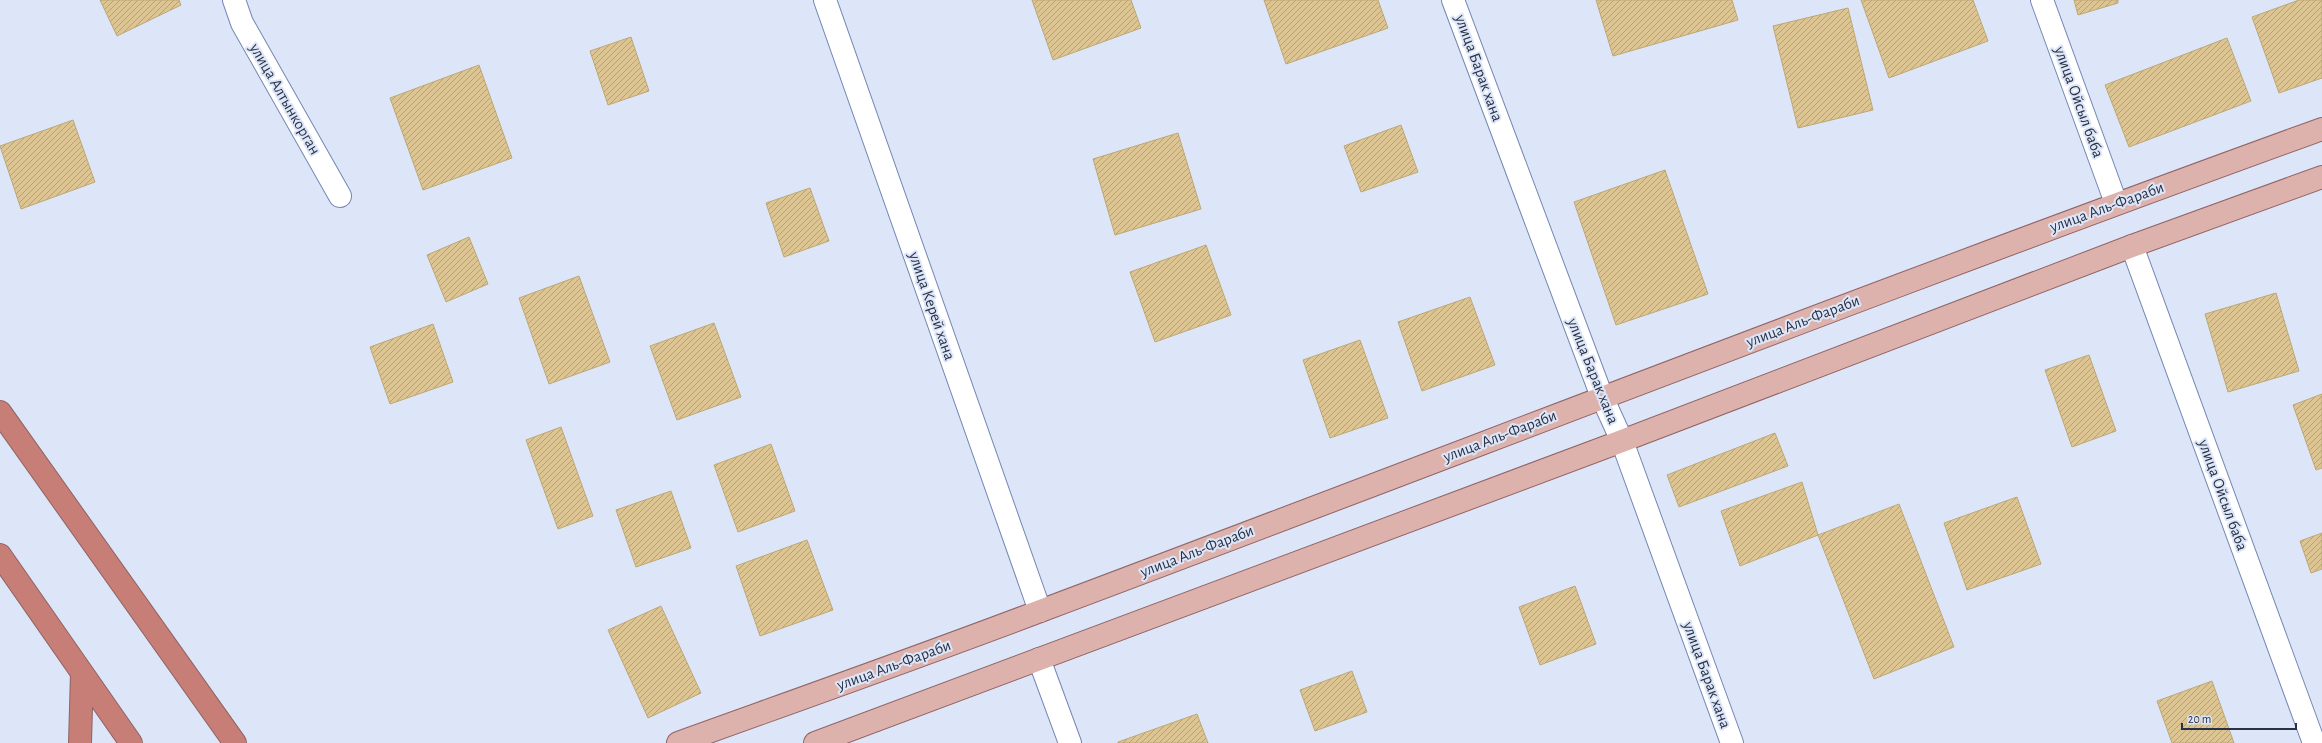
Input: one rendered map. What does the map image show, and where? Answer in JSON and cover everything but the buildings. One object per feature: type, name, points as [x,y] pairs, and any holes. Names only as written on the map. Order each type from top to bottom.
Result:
[{"type":"highway","points":[[0,412],[239,742]]},
{"type":"highway","points":[[0,556],[131,743]]},
{"type":"highway","points":[[80,743],[82,673]]},
{"type":"main road","name":"улица Аль-Фараби","points":[[678,743],[1040,611],[1602,397],[2116,204],[2322,129]]},
{"type":"main road","points":[[815,743],[1622,441],[2132,246],[2322,177]]},
{"type":"street","name":"улица Алтынкорган","points":[[234,0],[242,23],[340,196]]},
{"type":"street","name":"улица Керей хана","points":[[825,0],[1040,611]]},
{"type":"street","name":"улица Барак хана","points":[[1453,0],[1602,397],[1622,441],[1732,743]]},
{"type":"street","name":"улица Ойсыл баба","points":[[2042,0],[2116,204]]},
{"type":"street","name":"улица Ойсыл баба","points":[[2132,246],[2314,743]]},
{"type":"street","points":[[1039,659],[1070,743]]}]
